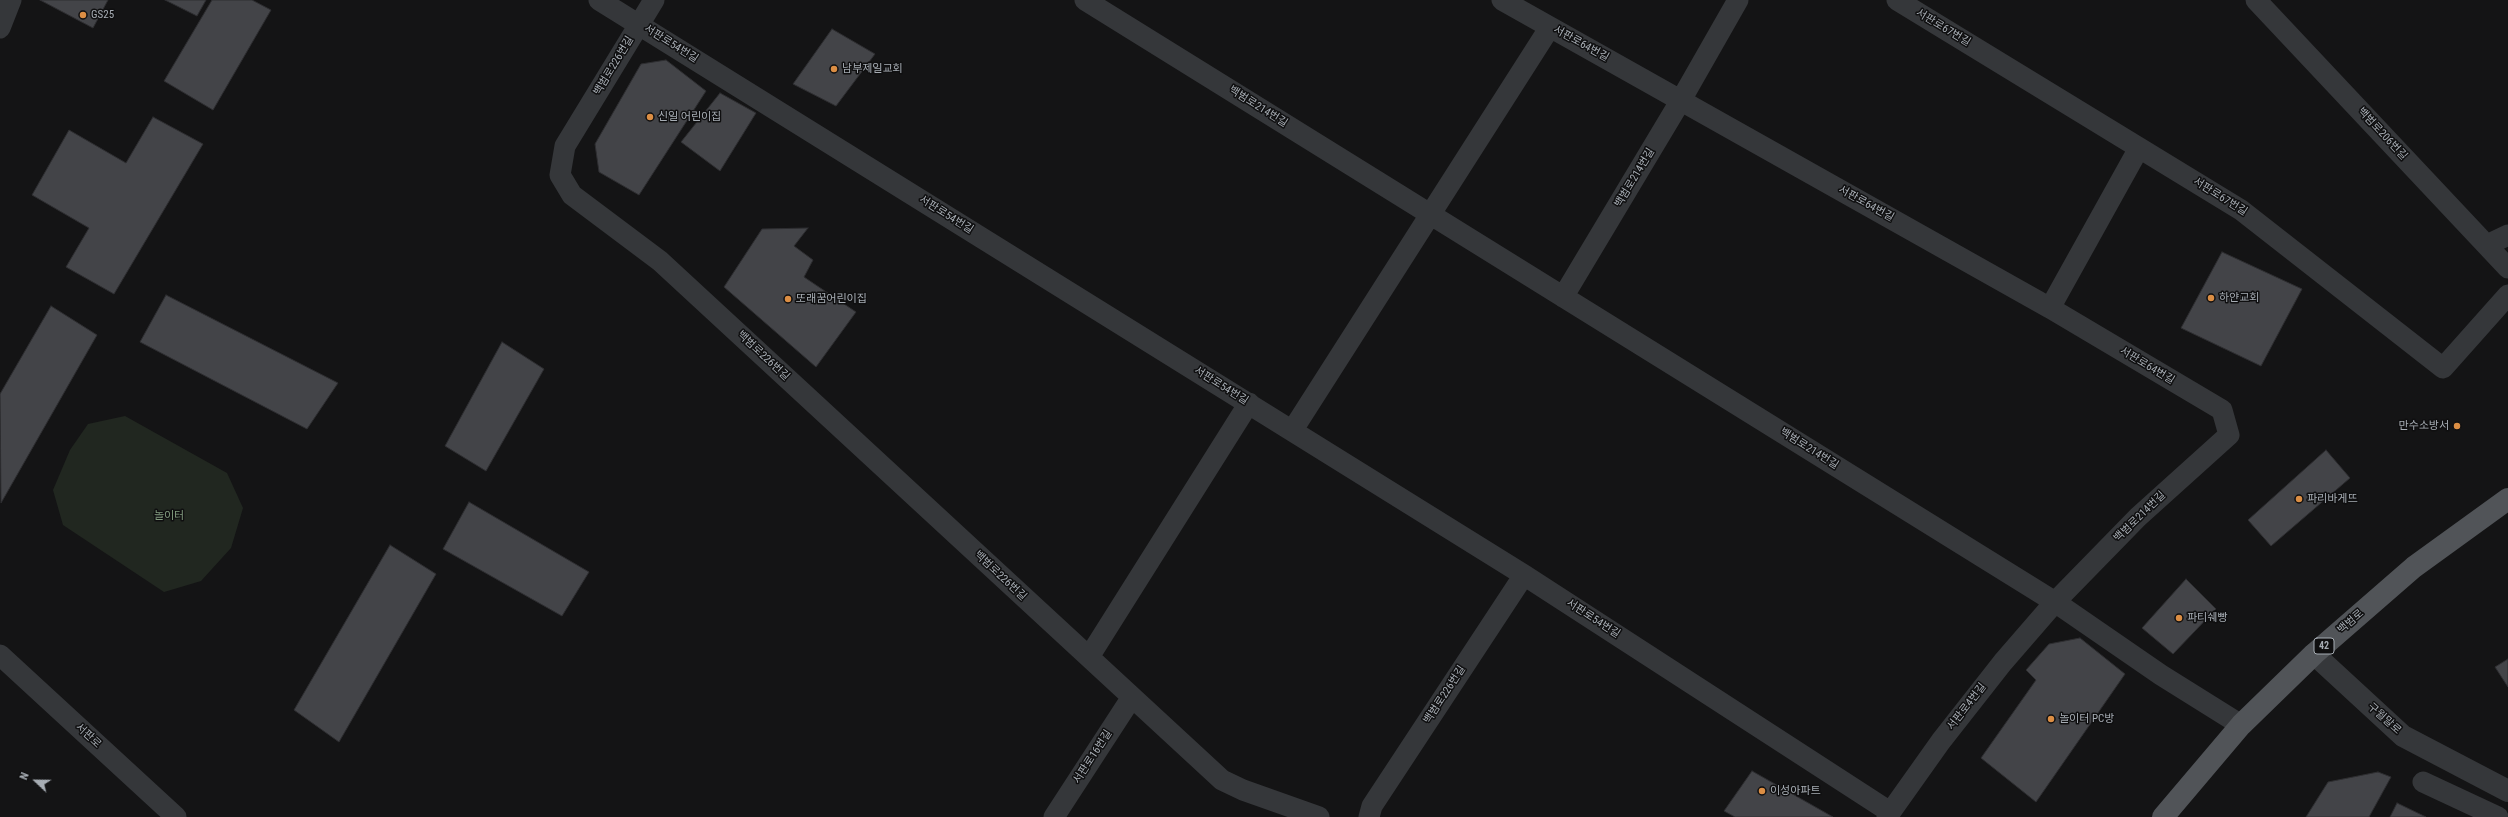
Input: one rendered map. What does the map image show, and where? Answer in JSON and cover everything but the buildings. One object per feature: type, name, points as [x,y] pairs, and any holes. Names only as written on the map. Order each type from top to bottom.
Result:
[{"type":"main road","name":"백범로","points":[[2163,817],[2241,725],[2314,654],[2414,567],[2508,499]]},
{"type":"street","name":"구월말로","points":[[2314,654],[2402,736],[2507,790]]},
{"type":"lane","points":[[0,28],[11,0]]},
{"type":"lane","name":"서판로54번길","points":[[599,0],[1524,575],[1888,815]]},
{"type":"lane","name":"백범로226번길","points":[[654,0],[565,146],[560,175],[572,196],[660,261],[1222,780],[1243,790],[1319,817]]},
{"type":"lane","name":"백범로214번길","points":[[1085,0],[2055,602],[2161,675],[2241,725]]},
{"type":"lane","name":"서판로64번길","points":[[1502,0],[2050,308],[2222,410],[2229,435]]},
{"type":"lane","points":[[1681,100],[1738,0]]},
{"type":"lane","name":"서판로67번길","points":[[1896,0],[2241,210],[2442,368],[2508,295]]},
{"type":"lane","name":"백범로206번길","points":[[2256,0],[2508,268]]},
{"type":"lane","points":[[1292,431],[1550,27]]},
{"type":"lane","name":"백범로214번길","points":[[1563,297],[1681,100]]},
{"type":"lane","points":[[2050,308],[2139,148]]},
{"type":"lane","points":[[2487,245],[2508,234]]},
{"type":"lane","points":[[1089,657],[1249,404]]},
{"type":"lane","name":"백범로214번길","points":[[2055,602],[2138,517],[2229,435]]},
{"type":"lane","name":"백범로226번길","points":[[1369,817],[1372,806],[1524,575]]},
{"type":"lane","name":"서판로4번길","points":[[1888,815],[1941,740],[2002,662],[2055,602]]},
{"type":"lane","name":"서판로","points":[[0,655],[176,817]]},
{"type":"lane","name":"서판로16번길","points":[[1054,817],[1132,697]]},
{"type":"lane","points":[[2423,782],[2498,817]]},
{"type":"green space","name":"놀이터","points":[[125,416],[227,473],[243,508],[231,548],[201,581],[164,592],[63,525],[53,490],[70,450],[88,424]]},
{"type":"place","name":"GS25","points":[[83,15]]},
{"type":"place","name":"남부제일교회","points":[[834,69]]},
{"type":"place","name":"신일 어린이집","points":[[650,117]]},
{"type":"place","name":"하얀교회","points":[[2211,298]]},
{"type":"place","name":"또래꿈어린이집","points":[[788,299]]},
{"type":"place","name":"만수소방서","points":[[2457,426]]},
{"type":"place","name":"파리바게뜨","points":[[2299,499]]},
{"type":"place","name":"파티쉐빵","points":[[2179,618]]},
{"type":"place","name":"놀이터 PC방","points":[[2051,719]]},
{"type":"place","name":"이성아파트","points":[[1762,791]]}]
